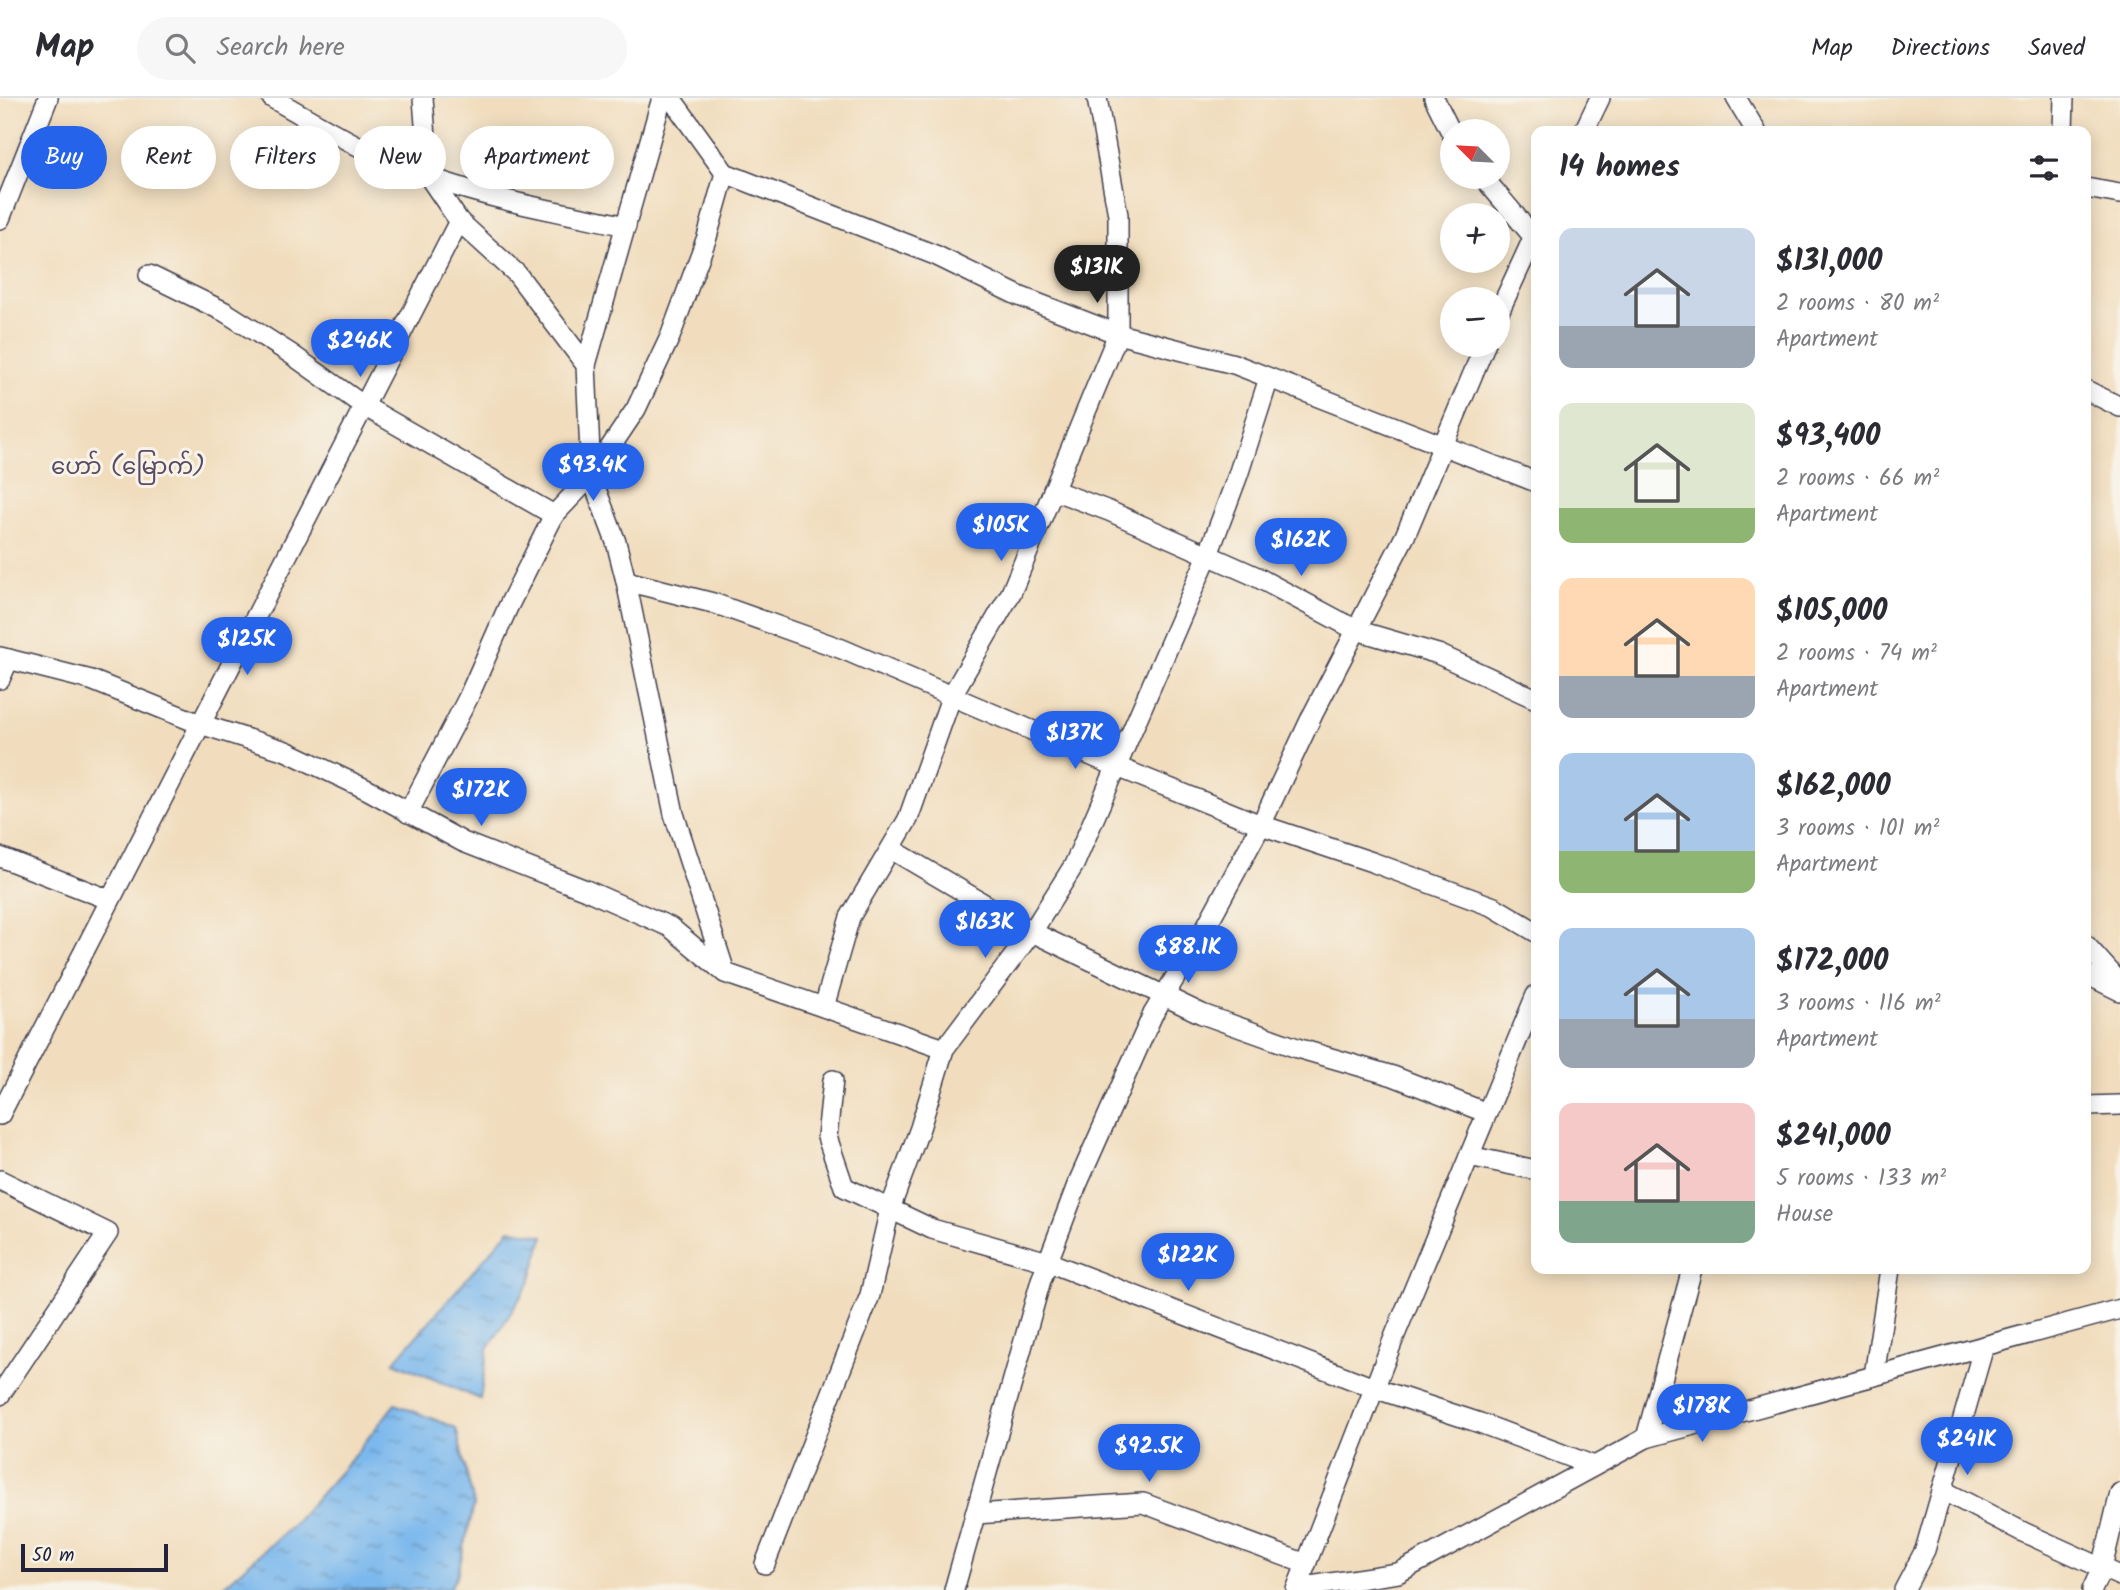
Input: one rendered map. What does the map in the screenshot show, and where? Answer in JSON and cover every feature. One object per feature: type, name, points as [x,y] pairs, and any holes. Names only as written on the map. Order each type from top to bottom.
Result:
[{"type":"street","points":[[0,219],[48,98]]},
{"type":"street","points":[[272,98],[354,144]]},
{"type":"street","points":[[423,98],[425,126]]},
{"type":"street","points":[[662,98],[586,365],[591,476],[616,542],[626,581],[674,814],[725,973]]},
{"type":"street","points":[[671,98],[725,173],[935,254],[1019,296],[1118,334],[1234,364],[1531,480]]},
{"type":"street","points":[[824,1007],[850,918],[908,819],[952,695],[1011,593],[1118,334],[1118,215],[1097,98]]},
{"type":"street","points":[[1434,98],[1444,119]]},
{"type":"street","points":[[1586,126],[1600,98]]},
{"type":"street","points":[[1736,98],[1753,126]]},
{"type":"street","points":[[2063,126],[2064,98]]},
{"type":"street","points":[[408,813],[468,698],[508,607],[555,515],[591,476],[636,409],[670,337],[707,237],[725,173]]},
{"type":"street","points":[[446,182],[538,208],[626,226]]},
{"type":"street","points":[[437,189],[459,221],[517,274],[586,365]]},
{"type":"street","points":[[1494,189],[1531,231]]},
{"type":"street","points":[[2091,189],[2120,194]]},
{"type":"street","points":[[0,1115],[459,221]]},
{"type":"street","points":[[1510,290],[1531,247]]},
{"type":"street","points":[[149,275],[225,312],[363,406],[555,515]]},
{"type":"street","points":[[954,1590],[1048,1262],[1077,1185],[1153,1014],[1207,925],[1261,825],[1313,714],[1405,536],[1480,357]]},
{"type":"street","points":[[765,1564],[870,1296],[890,1209],[920,1128],[944,1049],[1032,932],[1074,866],[1208,555],[1238,475],[1269,378]]},
{"type":"street","points":[[2091,392],[2120,407]]},
{"type":"street","points":[[1053,490],[1109,511],[1255,576],[1356,630],[1438,653],[1531,697]]},
{"type":"street","points":[[626,581],[713,603],[842,649],[1115,766],[1261,825],[1494,907],[1531,929]]},
{"type":"street","points":[[0,679],[5,658],[91,680],[200,724],[286,751],[463,842],[586,890],[670,928],[725,973],[944,1049]]},
{"type":"street","points":[[891,849],[1032,932],[1202,1014],[1297,1048],[1393,1076],[1487,1113]]},
{"type":"street","points":[[0,857],[110,900]]},
{"type":"street","points":[[2091,951],[2120,983]]},
{"type":"street","points":[[2091,976],[2120,991]]},
{"type":"street","points":[[1296,1589],[1374,1388],[1531,1007]]},
{"type":"street","points":[[833,1080],[827,1137],[845,1187],[932,1229],[1048,1262],[1374,1388],[1480,1423],[1594,1466]]},
{"type":"street","points":[[2091,1106],[2120,1105]]},
{"type":"street","points":[[1469,1156],[1531,1169]]},
{"type":"street","points":[[0,1180],[108,1233],[0,1395]]},
{"type":"street","points":[[1646,1438],[1691,1274]]},
{"type":"street","points":[[1874,1376],[1889,1274]]},
{"type":"street","points":[[1296,1589],[1398,1573],[1646,1438],[2120,1309]]},
{"type":"street","points":[[1904,1590],[1925,1550],[1984,1346]]},
{"type":"street","points":[[1942,1490],[2023,1532],[2120,1576]]},
{"type":"street","points":[[2092,1590],[2102,1568],[2120,1493]]},
{"type":"street","points":[[975,1514],[1143,1503],[1306,1564]]},
{"type":"water","points":[[510,1229],[544,1236],[530,1282],[488,1349],[480,1399],[394,1362]]},
{"type":"water","points":[[395,1404],[456,1428],[474,1505],[458,1573],[449,1590],[219,1590],[293,1525],[349,1462]]},
{"type":"district","name":"ဟော် (မြောက်)","points":[[128,466]]}]
